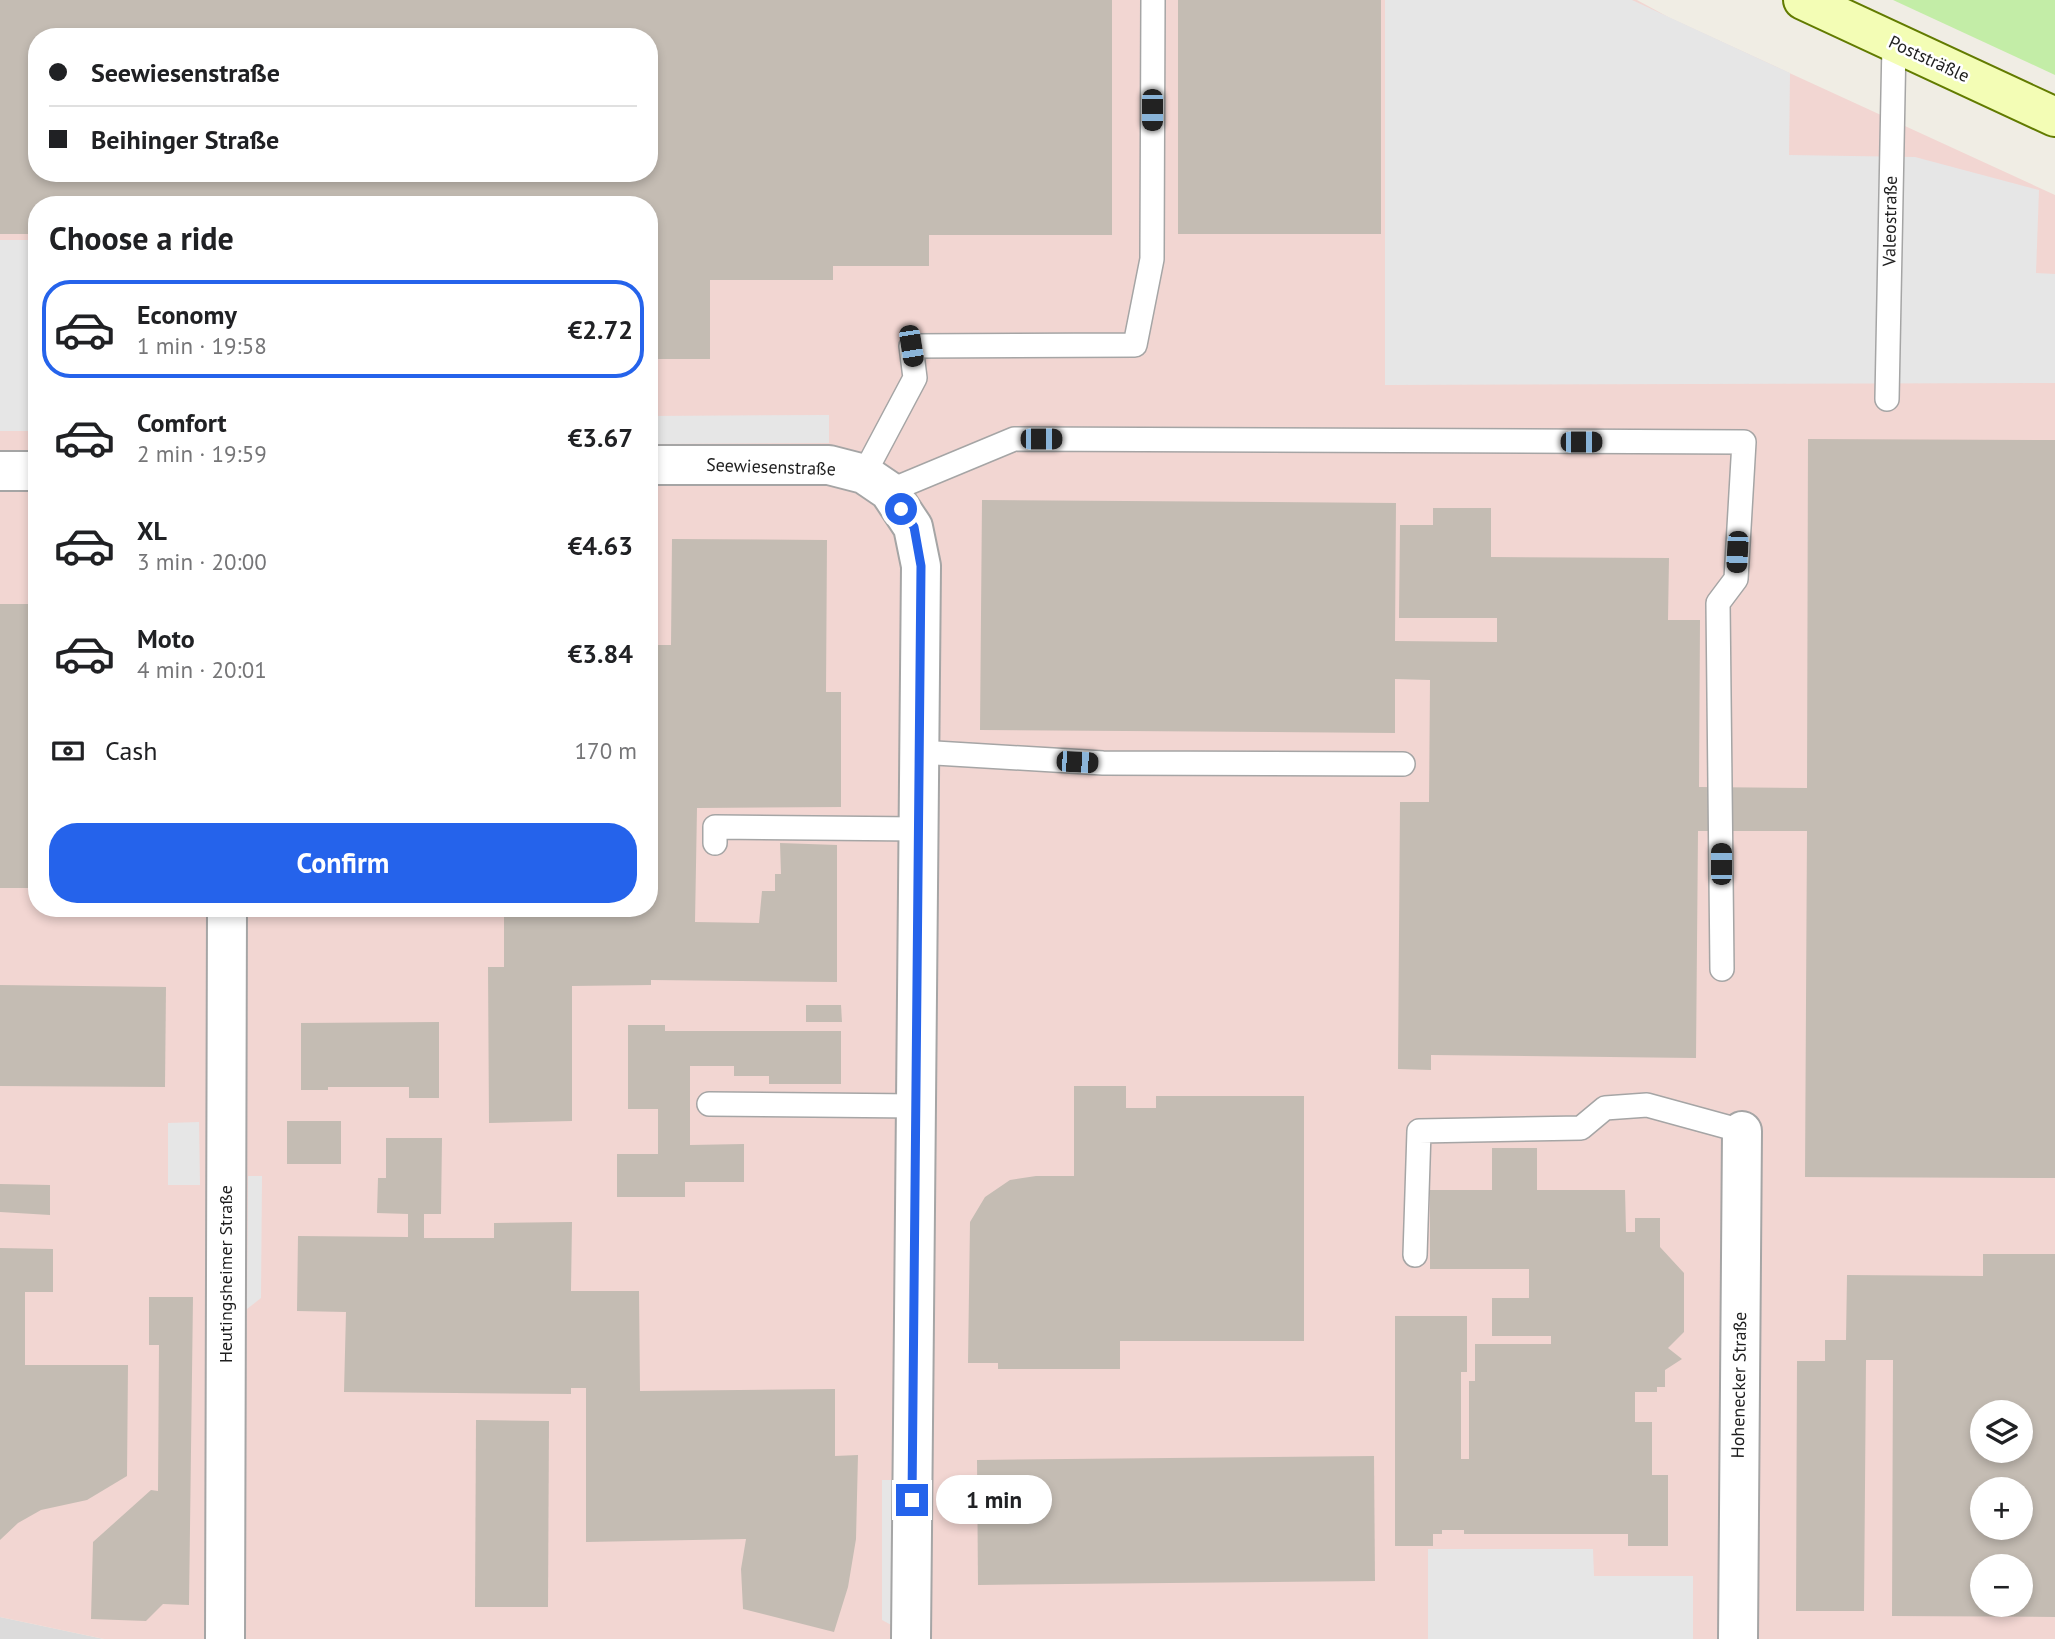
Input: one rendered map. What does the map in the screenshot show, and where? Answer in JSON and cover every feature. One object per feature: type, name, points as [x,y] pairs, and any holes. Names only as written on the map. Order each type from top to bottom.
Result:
[{"type":"main road","name":"Poststräßle","points":[[1802,0],[2055,117]]},
{"type":"street","name":"Seewiesenstraße","points":[[658,465],[829,465],[877,483]]},
{"type":"street","points":[[0,471],[28,471]]},
{"type":"street","points":[[877,483],[914,527],[921,566],[911,1639]]},
{"type":"street","name":"Heutingsheimer Straße","points":[[225,1639],[227,917]]},
{"type":"street","name":"Hohenecker Straße","points":[[1738,1639],[1742,1130]]},
{"type":"lane","points":[[877,483],[915,378],[911,346],[1135,345],[1152,258],[1153,0]]},
{"type":"lane","name":"Valeostraße","points":[[1887,399],[1894,43]]},
{"type":"lane","points":[[877,483],[1014,439],[1744,442],[1736,579],[1718,603],[1722,969]]},
{"type":"lane","points":[[919,752],[1103,763],[1403,764]]},
{"type":"lane","points":[[715,843],[715,827],[918,829]]},
{"type":"lane","points":[[709,1104],[916,1106]]},
{"type":"lane","points":[[1415,1255],[1419,1131],[1581,1128],[1605,1108],[1647,1105],[1742,1130]]},
{"type":"shaded area","points":[[0,0],[1637,0],[1670,18],[2055,195],[2055,1639],[104,1639],[0,1617]]},
{"type":"shaded area","points":[[1385,0],[1632,0],[1790,73],[1789,155],[1915,157],[2039,190],[2036,273],[2055,274],[2055,383],[1385,385]]},
{"type":"shaded area","points":[[0,240],[28,240],[28,431],[0,431]]},
{"type":"shaded area","points":[[829,415],[829,443],[658,444],[658,416]]},
{"type":"shaded area","points":[[199,1122],[200,1185],[168,1185],[168,1123]]},
{"type":"shaded area","points":[[248,1176],[262,1176],[261,1298],[247,1309]]},
{"type":"shaded area","points":[[882,1480],[895,1480],[895,1627],[882,1620]]},
{"type":"shaded area","points":[[1428,1549],[1593,1549],[1594,1576],[1693,1576],[1693,1639],[1428,1639]]},
{"type":"shaded area","points":[[0,1617],[104,1639],[0,1639]]},
{"type":"green space","points":[[1893,0],[2055,0],[2055,75]]},
{"type":"building","points":[[0,0],[1112,0],[1112,235],[929,235],[929,266],[833,266],[833,280],[710,280],[710,359],[658,359],[658,196],[28,196],[28,234],[0,234]]},
{"type":"building","points":[[1178,0],[1381,0],[1381,234],[1178,234]]},
{"type":"building","points":[[1808,439],[2055,440],[2055,1178],[1805,1177],[1807,831],[1698,831],[1696,1058],[1431,1055],[1431,1070],[1398,1069],[1400,802],[1429,802],[1430,680],[1395,679],[1395,733],[980,730],[982,500],[1396,503],[1395,641],[1497,642],[1497,618],[1399,618],[1400,525],[1433,525],[1433,508],[1491,508],[1491,557],[1669,558],[1668,620],[1700,620],[1699,787],[1807,788]]},
{"type":"building","points":[[672,539],[827,540],[826,692],[841,692],[841,807],[697,808],[695,922],[759,923],[762,891],[775,891],[775,874],[781,874],[780,843],[837,845],[837,982],[651,980],[651,985],[572,986],[572,1121],[489,1123],[488,967],[504,967],[504,917],[658,917],[658,645],[671,645]]},
{"type":"building","points":[[0,604],[28,604],[28,888],[0,888]]},
{"type":"building","points":[[0,985],[166,987],[165,1087],[0,1086]]},
{"type":"building","points":[[806,1005],[841,1005],[842,1022],[806,1022]]},
{"type":"building","points":[[439,1022],[439,1098],[409,1098],[409,1087],[328,1087],[328,1090],[301,1090],[301,1023]]},
{"type":"building","points":[[628,1025],[665,1025],[665,1031],[841,1031],[841,1084],[769,1084],[769,1076],[734,1076],[734,1066],[690,1066],[690,1145],[744,1144],[744,1182],[685,1182],[685,1197],[617,1197],[617,1154],[658,1154],[658,1109],[628,1109]]},
{"type":"building","points":[[1074,1086],[1126,1086],[1126,1108],[1156,1108],[1156,1096],[1304,1096],[1304,1341],[1120,1341],[1120,1369],[998,1369],[998,1363],[968,1363],[970,1222],[985,1197],[1010,1180],[1036,1176],[1074,1176]]},
{"type":"building","points":[[287,1121],[341,1121],[341,1164],[287,1164]]},
{"type":"building","points":[[386,1138],[442,1138],[441,1214],[424,1214],[424,1238],[494,1238],[494,1223],[572,1222],[571,1291],[639,1291],[640,1391],[835,1389],[835,1456],[858,1455],[856,1539],[848,1587],[834,1632],[743,1609],[741,1569],[746,1539],[586,1542],[586,1388],[571,1388],[571,1394],[344,1392],[346,1312],[297,1311],[298,1236],[408,1237],[408,1214],[377,1213],[378,1178],[386,1178]]},
{"type":"building","points":[[1492,1148],[1537,1148],[1537,1190],[1625,1190],[1626,1232],[1635,1232],[1635,1218],[1660,1218],[1660,1247],[1684,1273],[1684,1332],[1668,1348],[1682,1359],[1665,1370],[1665,1387],[1657,1387],[1657,1392],[1635,1392],[1635,1422],[1652,1422],[1652,1475],[1668,1475],[1668,1546],[1628,1546],[1628,1534],[1464,1534],[1464,1530],[1442,1530],[1442,1534],[1433,1534],[1433,1546],[1395,1546],[1395,1316],[1467,1316],[1467,1372],[1461,1372],[1461,1459],[1469,1459],[1469,1381],[1475,1381],[1475,1344],[1551,1344],[1551,1336],[1492,1336],[1492,1298],[1529,1298],[1529,1269],[1430,1269],[1430,1190],[1492,1190]]},
{"type":"building","points":[[0,1184],[50,1185],[50,1215],[0,1212]]},
{"type":"building","points":[[0,1248],[53,1249],[53,1292],[25,1292],[25,1365],[128,1365],[127,1476],[87,1500],[41,1510],[18,1523],[0,1540]]},
{"type":"building","points":[[1983,1254],[2055,1254],[2055,1617],[2033,1617],[2033,1554],[1970,1554],[1970,1616],[1892,1616],[1893,1360],[1866,1360],[1864,1611],[1796,1611],[1797,1361],[1825,1361],[1825,1340],[1846,1340],[1847,1275],[1983,1276]]},
{"type":"building","points":[[149,1297],[193,1297],[189,1605],[163,1604],[146,1621],[91,1619],[93,1542],[151,1490],[158,1491],[159,1345],[149,1345]]},
{"type":"building","points":[[476,1420],[549,1421],[548,1607],[475,1607]]},
{"type":"building","points":[[1374,1456],[1375,1581],[978,1585],[977,1460]]},
{"type":"route","points":[[901,509],[914,527],[921,566],[912,1500]]}]
